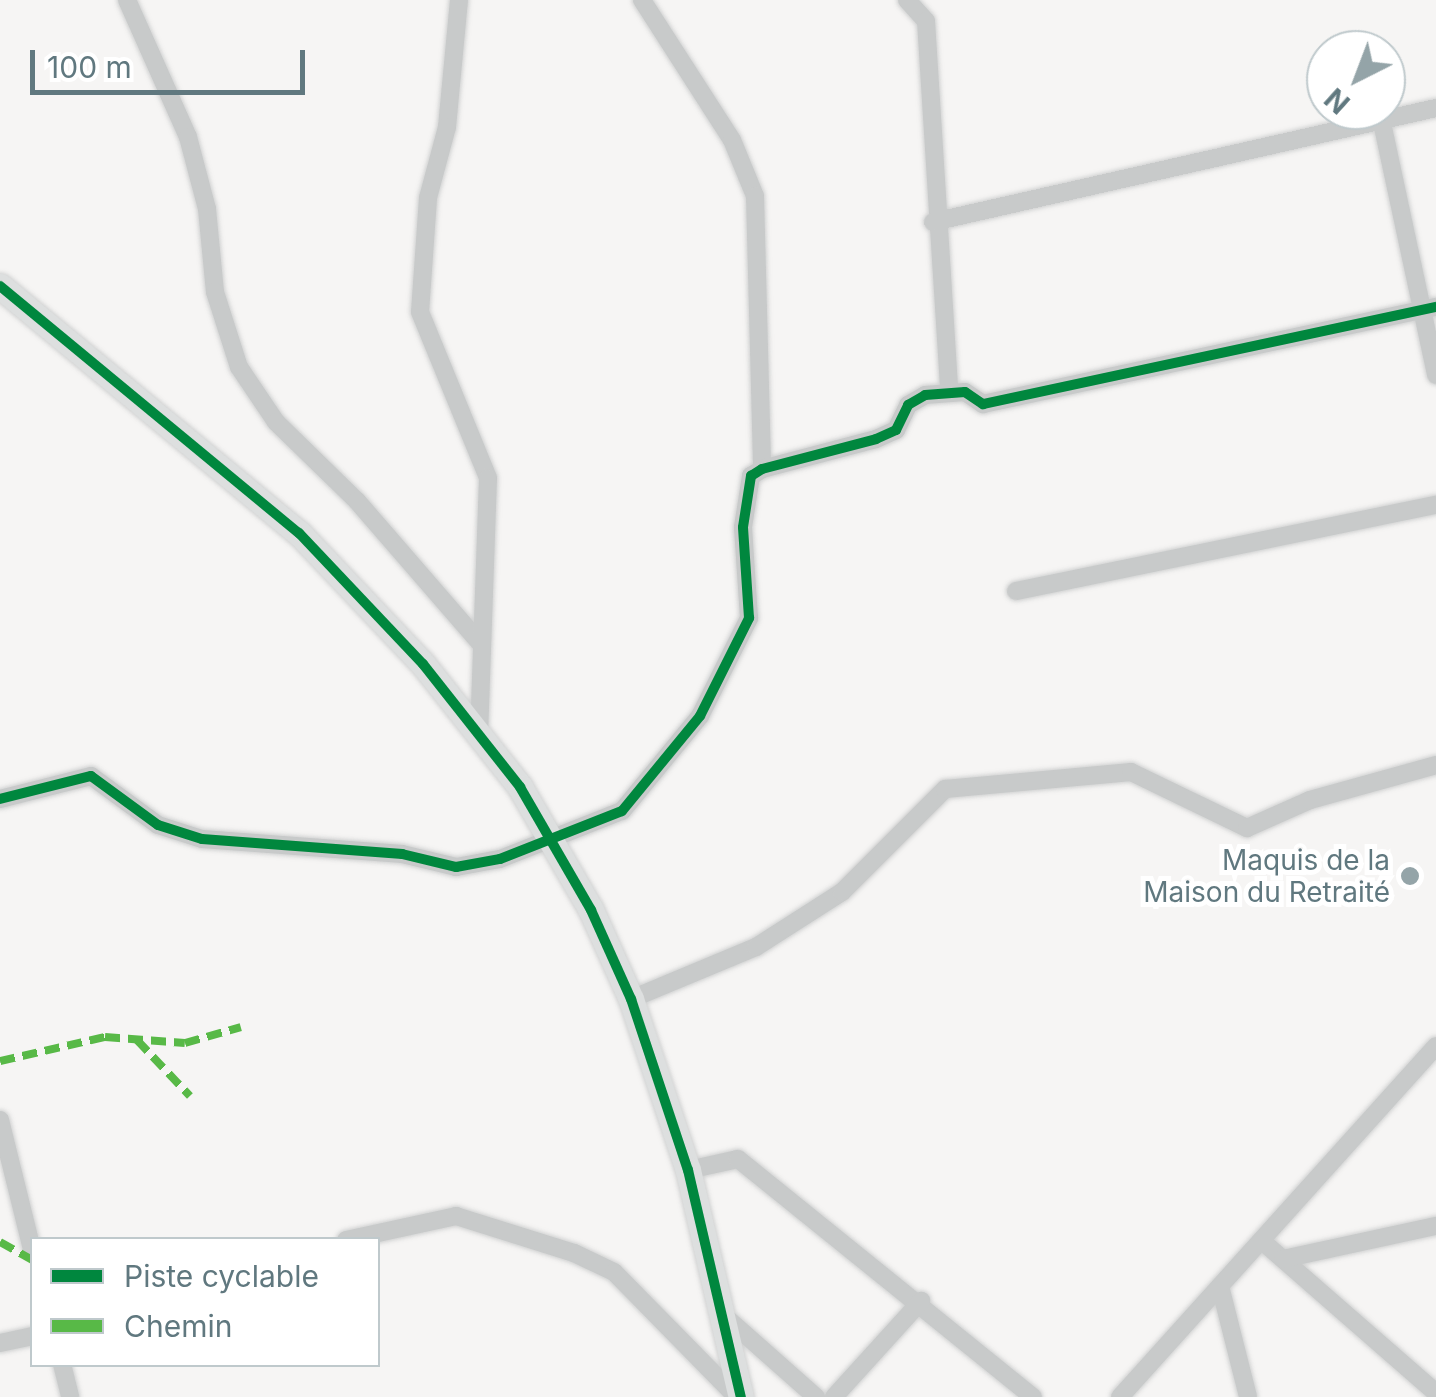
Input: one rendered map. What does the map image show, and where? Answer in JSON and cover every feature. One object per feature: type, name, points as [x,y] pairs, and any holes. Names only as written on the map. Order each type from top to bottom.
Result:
[{"type":"street","points":[[127,0],[188,137],[208,209],[215,292],[239,367],[276,422],[357,500],[479,642]]},
{"type":"street","points":[[459,0],[447,127],[428,198],[420,312],[488,478],[479,642],[479,730]]},
{"type":"street","points":[[0,799],[92,776],[158,825],[202,839],[402,854],[456,867],[500,859],[550,836],[622,811],[732,664],[749,618],[746,493],[762,469],[762,243],[755,196],[732,140],[642,0]]},
{"type":"street","points":[[908,0],[926,21],[933,222],[949,390]]},
{"type":"street","points":[[1406,113],[1436,108]]},
{"type":"street","points":[[933,222],[1328,130]]},
{"type":"street","points":[[1383,130],[1429,309],[1436,376]]},
{"type":"street","points":[[0,286],[299,533],[479,730],[550,836],[631,999],[688,1170],[739,1397]]},
{"type":"street","points":[[762,469],[876,440],[896,430],[908,405],[949,390],[983,404],[1429,309]]},
{"type":"street","points":[[1016,591],[1436,504]]},
{"type":"street","points":[[631,999],[756,947],[842,892],[945,790],[1131,772],[1247,828],[1310,800],[1436,765]]},
{"type":"street","points":[[1120,1397],[1436,1046]]},
{"type":"street","points":[[0,1120],[30,1241]]},
{"type":"street","points":[[688,1170],[738,1159],[1033,1397]]},
{"type":"street","points":[[360,1237],[456,1216],[574,1252],[614,1272],[739,1397]]},
{"type":"street","points":[[1283,1259],[1436,1226]]},
{"type":"street","points":[[1262,1241],[1436,1393]]},
{"type":"street","points":[[1220,1286],[1248,1397]]},
{"type":"street","points":[[834,1397],[920,1302]]},
{"type":"street","points":[[720,1312],[816,1397]]},
{"type":"street","points":[[0,1343],[30,1336]]},
{"type":"street","points":[[65,1367],[70,1397]]},
{"type":"marked path","points":[[0,1061],[105,1037],[185,1043],[241,1027]]},
{"type":"marked path","points":[[137,1040],[190,1096]]},
{"type":"marked path","points":[[0,1242],[30,1259]]},
{"type":"cycle path","points":[[0,286],[299,533],[423,664],[520,787],[591,910],[631,999],[688,1170],[741,1397]]},
{"type":"cycle path","points":[[0,799],[91,776],[158,825],[202,839],[402,854],[456,867],[500,859],[622,811],[700,716],[749,618],[743,527],[751,476],[762,469],[876,439],[896,430],[908,405],[925,395],[965,392],[983,404],[1436,307]]},
{"type":"place","name":"Maquis de la Maison du Retraité","points":[[1410,876]]}]
